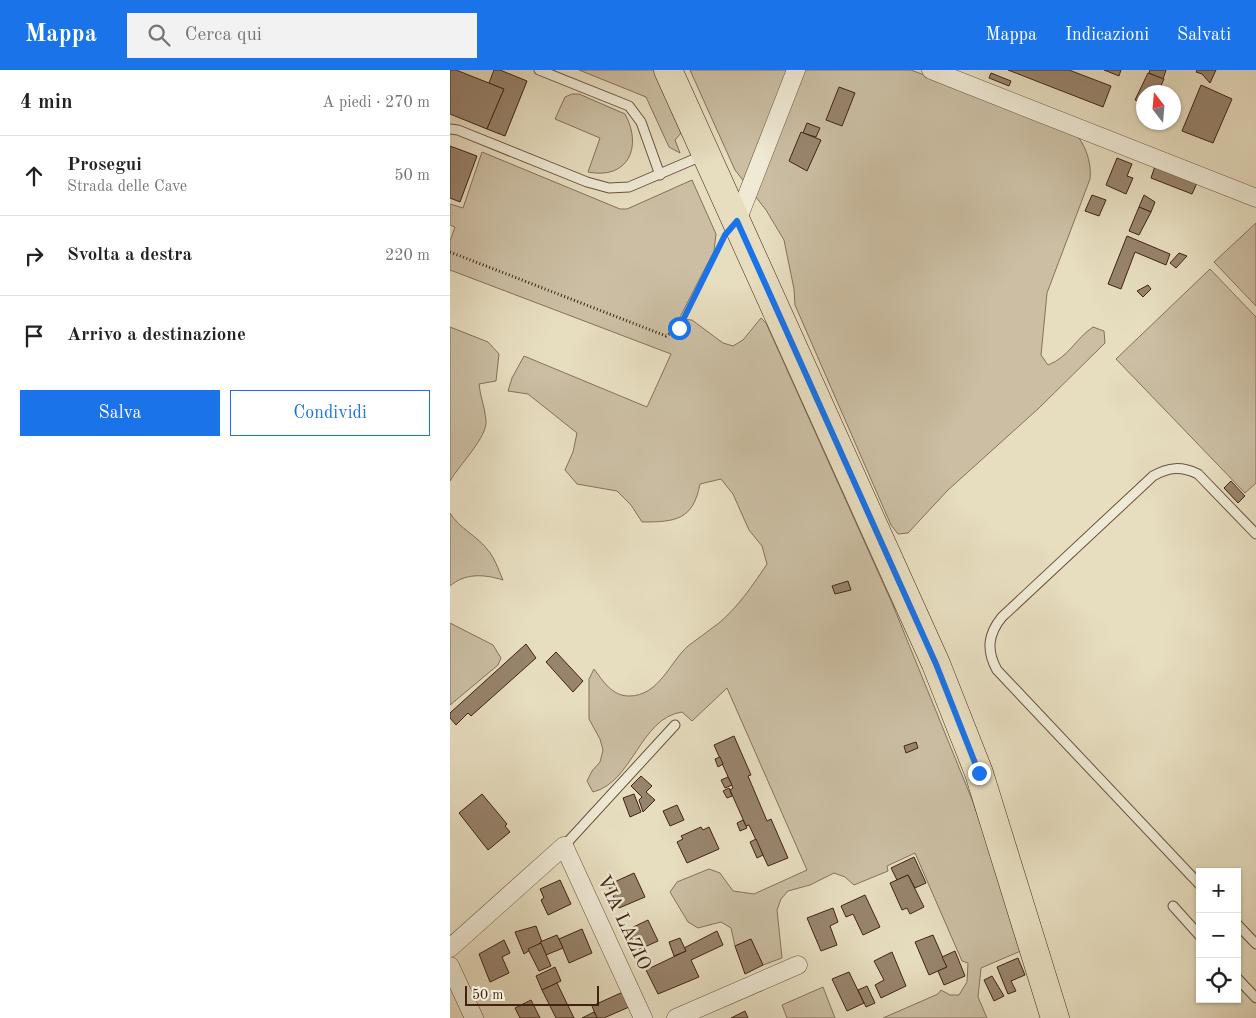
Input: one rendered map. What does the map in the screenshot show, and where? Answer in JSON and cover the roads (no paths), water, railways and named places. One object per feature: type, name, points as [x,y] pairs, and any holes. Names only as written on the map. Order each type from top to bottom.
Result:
[{"type":"main road","points":[[668,70],[939,673],[979,773],[1056,1018]]},
{"type":"street","points":[[737,221],[796,70]]},
{"type":"street","points":[[931,70],[1256,198]]},
{"type":"street","points":[[450,948],[564,846]]},
{"type":"street","name":"VIA LAZIO","points":[[564,846],[643,1018]]},
{"type":"street","points":[[676,1018],[798,965]]},
{"type":"street","points":[[450,966],[474,1018]]},
{"type":"lane","points":[[539,70],[629,106],[641,122],[660,175]]},
{"type":"lane","points":[[450,129],[458,130],[587,182],[609,188],[629,187],[706,154]]},
{"type":"lane","points":[[1196,881],[996,670],[991,660],[990,636],[1002,617],[1152,476],[1163,470],[1186,469],[1198,474],[1256,534]]},
{"type":"lane","points":[[564,846],[675,724]]},
{"type":"lane","points":[[1173,906],[1196,932]]},
{"type":"lane","points":[[1241,928],[1256,944]]},
{"type":"lane","points":[[1241,982],[1256,998]]}]
